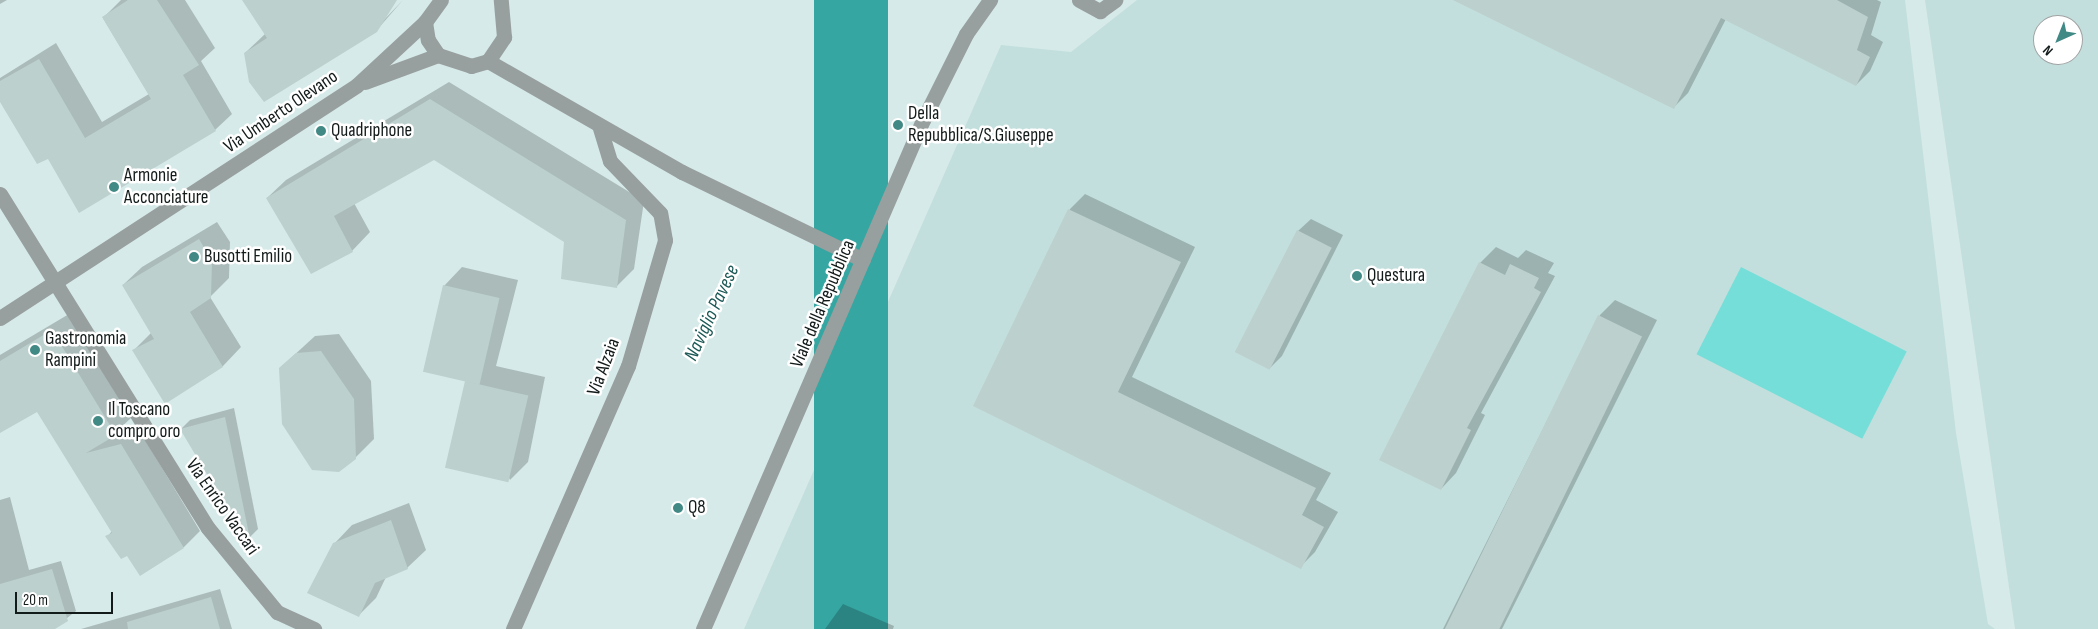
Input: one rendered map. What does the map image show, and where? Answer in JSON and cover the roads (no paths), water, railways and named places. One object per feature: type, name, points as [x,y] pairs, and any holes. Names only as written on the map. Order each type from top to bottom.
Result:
[{"type":"street","name":"Via Umberto Olevano","points":[[0,318],[54,286],[357,85],[425,22],[441,0]]},
{"type":"street","points":[[425,22],[428,40],[438,55],[470,66],[488,61],[504,37],[501,0]]},
{"type":"street","name":"Viale della Repubblica","points":[[703,629],[863,260],[961,43],[990,0]]},
{"type":"street","points":[[1079,0],[1100,11],[1115,0]]},
{"type":"street","name":"Via Umberto Olevano","points":[[357,85],[438,55]]},
{"type":"street","points":[[488,61],[598,126],[698,180],[863,260]]},
{"type":"street","name":"Via Alzaia","points":[[512,629],[628,366],[664,240],[660,213],[610,161],[598,126]]},
{"type":"street","name":"Via Enrico Vaccari","points":[[0,194],[54,286],[208,528],[277,612],[314,629]]},
{"type":"water","points":[[814,0],[888,0],[888,629],[814,629]]},
{"type":"place","name":"Della Repubblica/S.Giuseppe","points":[[898,125]]},
{"type":"place","name":"Quadriphone","points":[[321,131]]},
{"type":"place","name":"Armonie Acconciature","points":[[114,187]]},
{"type":"place","name":"Busotti Emilio","points":[[194,257]]},
{"type":"place","name":"Questura","points":[[1357,276]]},
{"type":"place","name":"Gastronomia Rampini","points":[[35,350]]},
{"type":"place","name":"Il Toscano compro oro","points":[[98,421]]},
{"type":"place","name":"Q8","points":[[678,508]]},
{"type":"water label","name":"Naviglio Pavese","points":[[712,313]]}]
